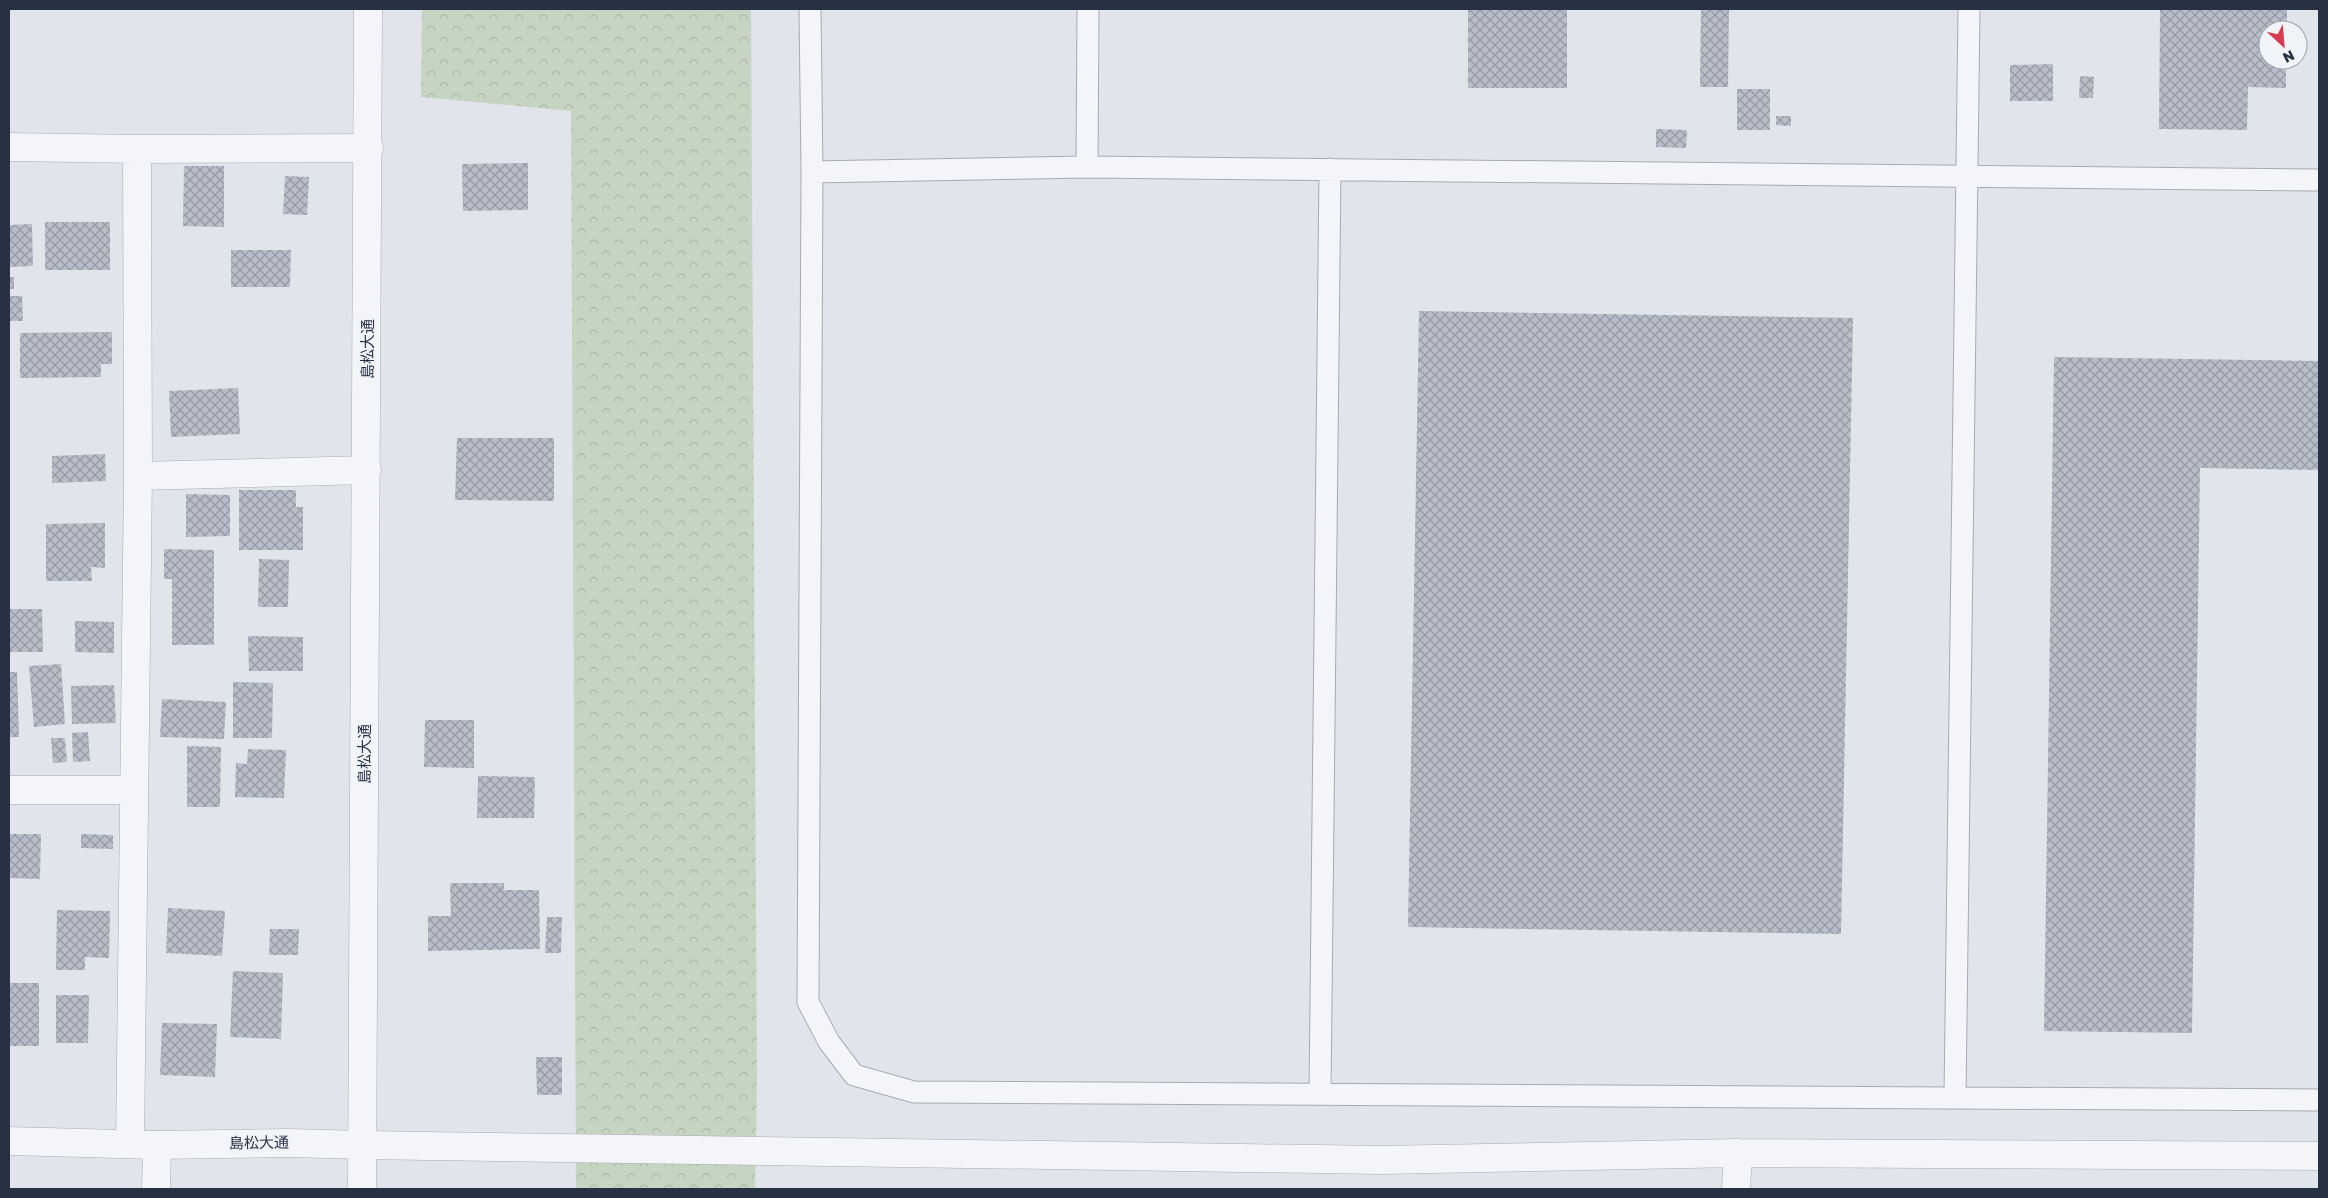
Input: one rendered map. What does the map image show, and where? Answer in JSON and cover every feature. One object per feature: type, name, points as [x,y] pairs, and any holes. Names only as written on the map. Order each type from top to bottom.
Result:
[{"type":"street","name":"島松大通","points":[[9,1141],[157,1145],[290,1143],[363,1145],[369,148],[368,9]]},
{"type":"street","points":[[9,147],[137,149],[369,148]]},
{"type":"street","points":[[130,1144],[138,476],[137,149]]},
{"type":"street","points":[[138,476],[367,470]]},
{"type":"street","points":[[9,790],[134,790]]},
{"type":"street","points":[[156,1189],[157,1145]]},
{"type":"street","points":[[362,1189],[363,1145],[1381,1160],[1738,1153],[2319,1156]]},
{"type":"street","points":[[1736,1189],[1738,1153]]},
{"type":"lane","points":[[810,9],[812,172],[808,1002],[829,1042],[854,1075],[914,1092],[2319,1100]]},
{"type":"lane","points":[[1087,167],[1088,9]]},
{"type":"lane","points":[[1955,1098],[1969,9]]},
{"type":"lane","points":[[812,172],[1087,167],[2319,180]]},
{"type":"lane","points":[[1320,1094],[1330,169]]},
{"type":"green space","points":[[422,9],[751,9],[757,1084],[755,1189],[576,1189],[571,111],[421,97]]},
{"type":"building","points":[[1468,9],[1567,9],[1567,88],[1468,88]]},
{"type":"building","points":[[1701,9],[1729,9],[1728,87],[1700,87]]},
{"type":"building","points":[[2160,9],[2287,9],[2287,20],[2258,20],[2258,70],[2286,70],[2286,88],[2248,87],[2247,130],[2159,129]]},
{"type":"building","points":[[2053,64],[2053,101],[2010,101],[2010,65]]},
{"type":"building","points":[[2080,76],[2094,77],[2093,98],[2079,98]]},
{"type":"building","points":[[1737,89],[1770,89],[1770,130],[1737,130]]},
{"type":"building","points":[[1776,116],[1791,116],[1791,126],[1776,125]]},
{"type":"building","points":[[1656,129],[1687,130],[1686,148],[1656,147]]},
{"type":"building","points":[[528,163],[528,210],[463,211],[462,164]]},
{"type":"building","points":[[184,166],[224,166],[224,227],[183,226]]},
{"type":"building","points":[[285,176],[309,177],[307,215],[283,214]]},
{"type":"building","points":[[45,222],[110,222],[110,270],[45,270]]},
{"type":"building","points":[[32,224],[33,266],[9,267],[9,225]]},
{"type":"building","points":[[231,250],[291,250],[290,287],[231,287]]},
{"type":"building","points":[[9,277],[14,277],[14,289],[9,289]]},
{"type":"building","points":[[9,296],[22,296],[23,321],[9,321]]},
{"type":"building","points":[[1419,311],[1853,318],[1841,934],[1408,927]]},
{"type":"building","points":[[112,332],[112,364],[101,364],[101,377],[20,378],[20,333]]},
{"type":"building","points":[[2054,357],[2319,361],[2319,470],[2200,468],[2192,1033],[2044,1031]]},
{"type":"building","points":[[238,388],[240,434],[171,437],[169,391]]},
{"type":"building","points":[[457,438],[554,438],[554,501],[455,500]]},
{"type":"building","points":[[105,454],[106,481],[52,483],[52,456]]},
{"type":"building","points":[[239,490],[296,490],[296,507],[303,507],[303,550],[239,550]]},
{"type":"building","points":[[186,494],[230,495],[230,536],[186,537]]},
{"type":"building","points":[[105,523],[105,568],[91,567],[92,581],[46,581],[46,524]]},
{"type":"building","points":[[164,549],[214,550],[214,645],[172,645],[172,579],[164,579]]},
{"type":"building","points":[[259,559],[289,560],[288,607],[258,607]]},
{"type":"building","points":[[9,609],[42,609],[43,652],[9,652]]},
{"type":"building","points":[[75,621],[114,622],[114,653],[75,652]]},
{"type":"building","points":[[248,636],[303,637],[303,671],[249,671]]},
{"type":"building","points":[[61,664],[65,724],[34,727],[29,666]]},
{"type":"building","points":[[9,672],[17,672],[19,737],[9,737]]},
{"type":"building","points":[[233,682],[273,683],[272,738],[233,738]]},
{"type":"building","points":[[114,685],[116,723],[72,724],[71,686]]},
{"type":"building","points":[[162,699],[226,702],[224,739],[160,737]]},
{"type":"building","points":[[425,720],[474,720],[474,768],[424,767]]},
{"type":"building","points":[[88,732],[90,761],[73,762],[72,733]]},
{"type":"building","points":[[51,738],[65,738],[67,762],[53,763]]},
{"type":"building","points":[[187,746],[221,747],[220,807],[187,807]]},
{"type":"building","points":[[248,749],[286,750],[284,798],[235,797],[236,763],[247,764]]},
{"type":"building","points":[[478,776],[535,777],[534,818],[477,818]]},
{"type":"building","points":[[9,834],[41,834],[40,879],[9,878]]},
{"type":"building","points":[[81,834],[113,835],[113,849],[81,848]]},
{"type":"building","points":[[450,883],[504,883],[504,890],[539,890],[540,949],[428,951],[428,916],[451,916]]},
{"type":"building","points":[[168,908],[225,911],[222,956],[166,953]]},
{"type":"building","points":[[57,910],[110,911],[109,958],[85,957],[85,970],[56,970]]},
{"type":"building","points":[[547,917],[562,917],[561,953],[545,953]]},
{"type":"building","points":[[270,929],[299,929],[298,955],[269,955]]},
{"type":"building","points":[[233,971],[283,973],[281,1039],[230,1037]]},
{"type":"building","points":[[9,983],[39,983],[39,1046],[9,1046]]},
{"type":"building","points":[[56,995],[89,995],[88,1043],[56,1043]]},
{"type":"building","points":[[162,1023],[217,1024],[215,1077],[160,1075]]},
{"type":"building","points":[[536,1057],[562,1057],[562,1095],[537,1095]]}]
